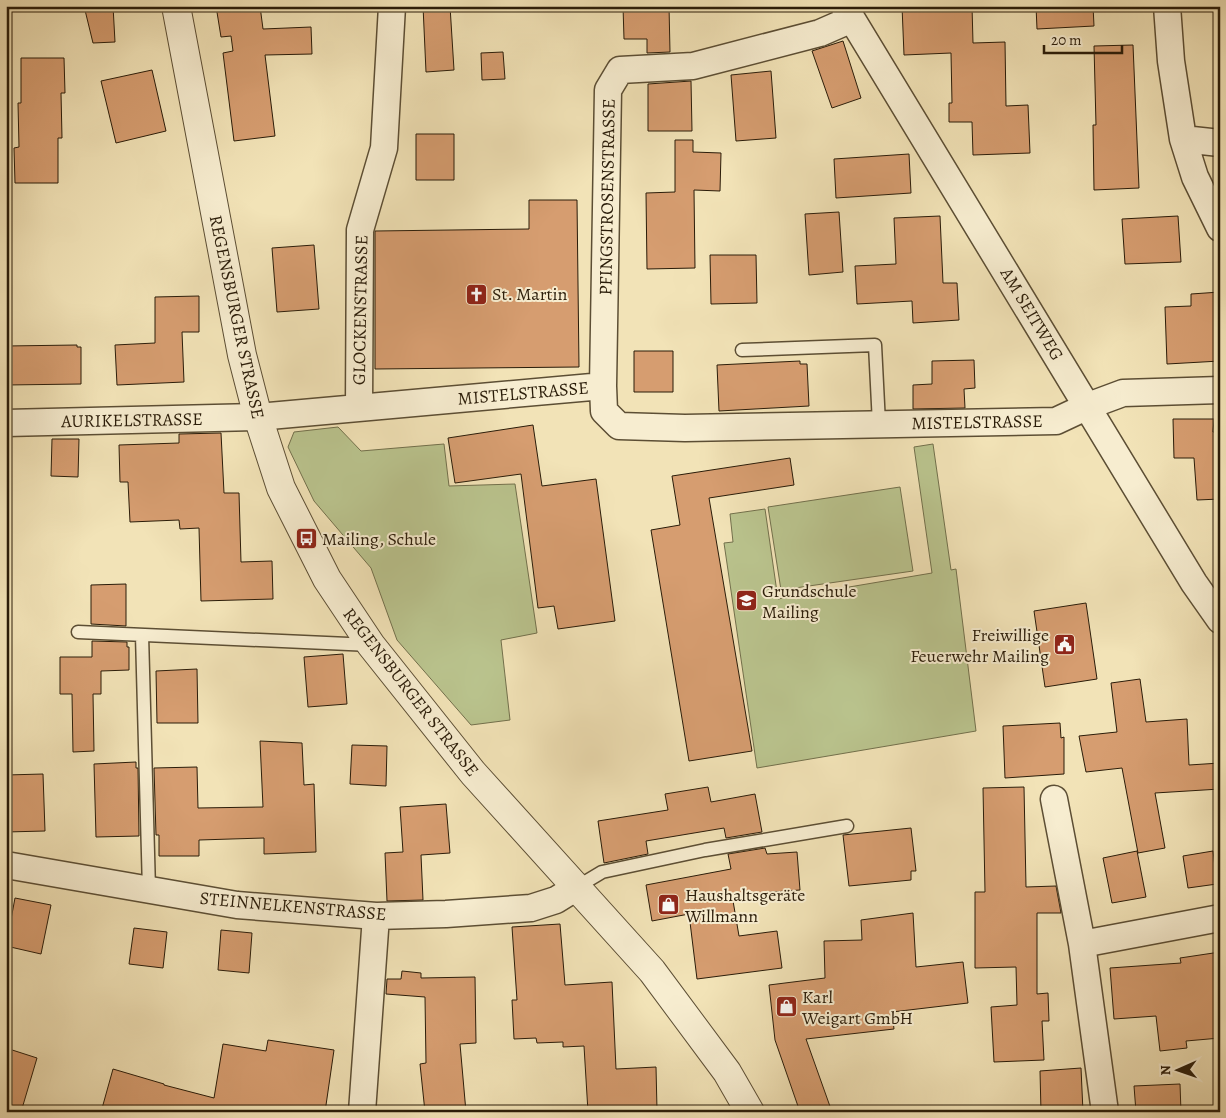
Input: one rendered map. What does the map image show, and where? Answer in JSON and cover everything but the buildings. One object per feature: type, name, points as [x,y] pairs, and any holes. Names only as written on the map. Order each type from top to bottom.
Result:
[{"type":"street","name":"REGENSBURGER STRASSE","points":[[176,6],[242,355],[258,418],[282,488],[326,579],[371,645],[473,773],[652,971],[726,1072],[750,1112]]},
{"type":"street","name":"GLOCKENSTRASSE","points":[[359,407],[360,230],[384,148],[392,6]]},
{"type":"street","points":[[1167,6],[1171,62],[1183,139],[1195,177],[1220,228]]},
{"type":"street","name":"PFINGSTROSENSTRASSE","points":[[603,386],[608,90],[620,70],[693,66],[820,34],[848,12]]},
{"type":"street","name":"AM SEITWEG","points":[[848,12],[1194,583],[1220,620]]},
{"type":"street","points":[[1183,139],[1220,143]]},
{"type":"street","name":"MISTELSTRASSE","points":[[258,418],[359,407],[603,386],[604,411],[619,426],[686,428],[1056,421],[1088,406],[1123,393],[1220,390]]},
{"type":"street","name":"AURIKELSTRASSE","points":[[6,423],[258,418]]},
{"type":"street","points":[[1054,800],[1082,944],[1104,1112]]},
{"type":"street","name":"STEINNELKENSTRASSE","points":[[6,865],[237,905],[376,916],[446,914],[531,908],[556,900],[577,888]]},
{"type":"street","points":[[362,1112],[376,916]]},
{"type":"street","points":[[1082,944],[1220,918]]},
{"type":"lane","points":[[742,350],[875,345],[879,424]]},
{"type":"lane","points":[[78,632],[371,645]]},
{"type":"lane","points":[[142,635],[149,890]]},
{"type":"lane","points":[[577,888],[602,872],[705,850],[847,826]]},
{"type":"green space","points":[[338,427],[361,451],[444,444],[449,486],[515,484],[537,633],[501,640],[510,720],[471,725],[397,640],[371,568],[314,501],[288,447],[294,432]]},
{"type":"green space","points":[[933,444],[951,570],[956,569],[976,731],[757,768],[724,543],[733,542],[730,514],[765,509],[778,599],[932,573],[914,447]]},
{"type":"green space","points":[[900,487],[913,571],[781,590],[768,507]]},
{"type":"place","name":"St. Martin","points":[[476,294]]},
{"type":"place","name":"Mailing, Schule","points":[[306,539]]},
{"type":"place","name":"Grundschule Mailing","points":[[746,601]]},
{"type":"place","name":"Freiwillige Feuerwehr Mailing","points":[[1065,645]]},
{"type":"place","name":"Haushaltsgeräte Willmann","points":[[669,905]]},
{"type":"place","name":"Karl Weigart GmbH","points":[[786,1007]]}]
